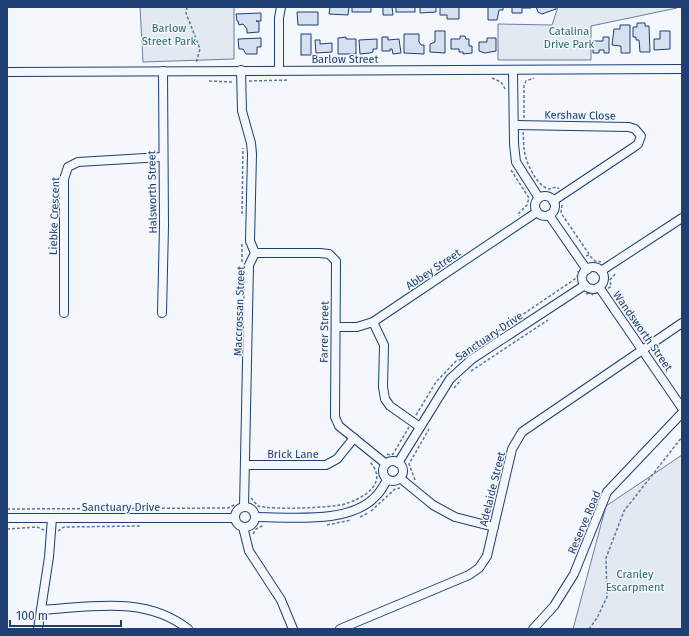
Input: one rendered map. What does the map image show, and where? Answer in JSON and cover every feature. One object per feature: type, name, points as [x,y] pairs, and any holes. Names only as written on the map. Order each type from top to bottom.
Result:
[{"type":"street","points":[[279,70],[279,18],[281,7]]},
{"type":"street","name":"Barlow Street","points":[[7,72],[682,69]]},
{"type":"street","name":"Maccrossan Street","points":[[241,70],[242,111],[251,143],[250,241],[254,253],[249,264],[244,508]]},
{"type":"street","points":[[513,70],[514,144],[516,162],[539,198]]},
{"type":"street","name":"Halsworth Street","points":[[162,313],[164,226],[162,157],[163,71]]},
{"type":"street","name":"Kershaw Close","points":[[514,126],[629,127],[635,129],[641,136],[638,144],[634,147],[562,194]]},
{"type":"street","name":"Liebke Crescent","points":[[64,313],[64,179],[68,167],[78,162],[162,157]]},
{"type":"street","points":[[553,201],[562,194]]},
{"type":"street","points":[[548,197],[553,201],[555,207],[549,215],[543,216],[537,212],[535,206],[539,198],[548,197]]},
{"type":"street","name":"Abbey Street","points":[[336,327],[357,327],[373,322],[537,212]]},
{"type":"street","points":[[549,215],[587,270]]},
{"type":"street","points":[[602,271],[682,218]]},
{"type":"street","name":"Farrer Street","points":[[254,253],[320,253],[333,257],[336,261],[334,412],[339,426],[386,464]]},
{"type":"street","points":[[594,267],[602,271],[604,279],[599,287],[593,289],[585,285],[582,276],[587,270],[594,267]]},
{"type":"street","name":"Sanctuary Drive","points":[[398,463],[416,424],[462,367],[585,285]]},
{"type":"street","name":"Wandsworth Street","points":[[599,287],[682,408]]},
{"type":"street","points":[[373,322],[384,344],[385,399],[390,406],[416,424]]},
{"type":"street","name":"Adelaide Street","points":[[340,629],[469,575],[479,568],[487,556],[512,449],[522,432],[682,323]]},
{"type":"street","name":"Reserve Road","points":[[533,629],[554,606],[574,574],[607,492],[682,413]]},
{"type":"street","name":"Brick Lane","points":[[246,465],[326,465],[337,459],[354,438]]},
{"type":"street","points":[[391,462],[398,463],[403,471],[400,478],[394,481],[387,480],[383,471],[386,464],[391,462]]},
{"type":"street","points":[[400,478],[434,505],[455,517],[494,527]]},
{"type":"street","points":[[255,517],[321,516],[350,512],[364,506],[377,495],[387,480]]},
{"type":"street","points":[[244,508],[252,510],[255,517],[251,526],[243,527],[238,524],[235,518],[238,511],[244,508]]},
{"type":"street","name":"Sanctuary Drive","points":[[7,518],[235,518]]},
{"type":"street","points":[[38,629],[51,546],[52,518]]},
{"type":"street","points":[[243,527],[249,551],[281,600],[293,629]]},
{"type":"street","points":[[41,610],[139,606],[173,618],[188,629]]},
{"type":"path","points":[[187,7],[186,13],[200,49],[196,71]]},
{"type":"path","points":[[534,78],[526,81],[524,85],[524,150],[529,166],[542,186],[549,189],[557,187],[566,200],[561,207],[561,213],[589,255],[595,261],[603,261]]},
{"type":"path","points":[[242,215],[243,143]]},
{"type":"path","points":[[242,239],[242,262]]},
{"type":"path","points":[[581,260],[589,255]]},
{"type":"path","points":[[7,509],[228,508],[235,505],[239,498],[253,498],[258,506],[269,508],[325,507],[344,504],[366,493],[377,481],[377,470],[370,461],[380,450],[392,455],[416,424],[436,382],[460,357],[575,280],[578,275],[578,271]]},
{"type":"path","points":[[589,629],[597,618],[607,597],[606,558],[624,510],[682,438]]},
{"type":"green space","name":"Barlow Street Park","points":[[140,7],[234,7],[234,59],[143,62]]},
{"type":"green space","name":"Catalina Drive Park","points":[[558,7],[677,8],[591,26],[591,60],[498,60],[498,24],[552,25]]},
{"type":"green space","name":"Cranley Escarpment","points":[[682,455],[682,629],[573,629],[606,506]]},
{"type":"building","points":[[330,7],[349,7],[348,15],[329,14]]},
{"type":"building","points":[[352,7],[371,7],[371,12],[352,12]]},
{"type":"building","points":[[383,7],[392,7],[393,15],[383,15]]},
{"type":"building","points":[[396,7],[415,7],[415,12],[396,12]]},
{"type":"building","points":[[420,7],[436,7],[436,12],[420,13]]},
{"type":"building","points":[[440,7],[459,7],[459,19],[447,19],[447,15],[440,15]]},
{"type":"building","points":[[488,7],[503,7],[503,10],[499,10],[497,20],[488,20]]},
{"type":"building","points":[[512,7],[531,8],[522,8],[522,13],[512,13]]},
{"type":"building","points":[[536,7],[556,7],[556,9],[542,14],[538,12]]},
{"type":"building","points":[[297,12],[318,12],[318,25],[298,25]]},
{"type":"building","points":[[261,13],[261,21],[256,21],[259,22],[259,32],[247,33],[247,29],[243,24],[239,25],[237,21],[236,14]]},
{"type":"building","points":[[637,23],[645,23],[645,26],[649,26],[650,52],[640,52],[639,40],[636,40],[636,37],[633,37],[633,27],[637,27]]},
{"type":"building","points":[[620,25],[630,25],[630,53],[621,53],[621,46],[612,45],[614,29],[620,29]]},
{"type":"building","points":[[435,31],[445,31],[445,53],[430,52],[430,44],[435,42]]},
{"type":"building","points":[[660,31],[670,31],[670,49],[654,50],[654,39],[660,39]]},
{"type":"building","points":[[301,34],[311,34],[311,55],[301,55]]},
{"type":"building","points":[[404,34],[419,34],[419,42],[421,45],[424,45],[424,54],[404,53]]},
{"type":"building","points":[[460,36],[465,36],[466,39],[469,39],[469,46],[472,46],[472,53],[463,54],[463,52],[459,52],[459,49],[451,49],[451,39],[460,39]]},
{"type":"building","points":[[346,37],[346,39],[356,39],[356,54],[338,54],[338,38]]},
{"type":"building","points":[[382,37],[388,37],[388,40],[399,39],[401,53],[393,54],[392,49],[390,49],[390,51],[382,51]]},
{"type":"building","points":[[603,37],[609,37],[609,53],[604,53],[604,50],[599,50],[599,53],[593,53],[593,41],[603,41]]},
{"type":"building","points":[[261,38],[261,47],[257,47],[257,54],[246,54],[243,49],[239,49],[238,39]]},
{"type":"building","points":[[487,38],[496,38],[496,51],[485,53],[479,51],[479,42],[487,42]]},
{"type":"building","points":[[377,39],[377,49],[373,49],[373,52],[370,53],[360,54],[359,40]]},
{"type":"building","points":[[315,40],[320,40],[320,44],[332,43],[332,52],[316,53]]}]
